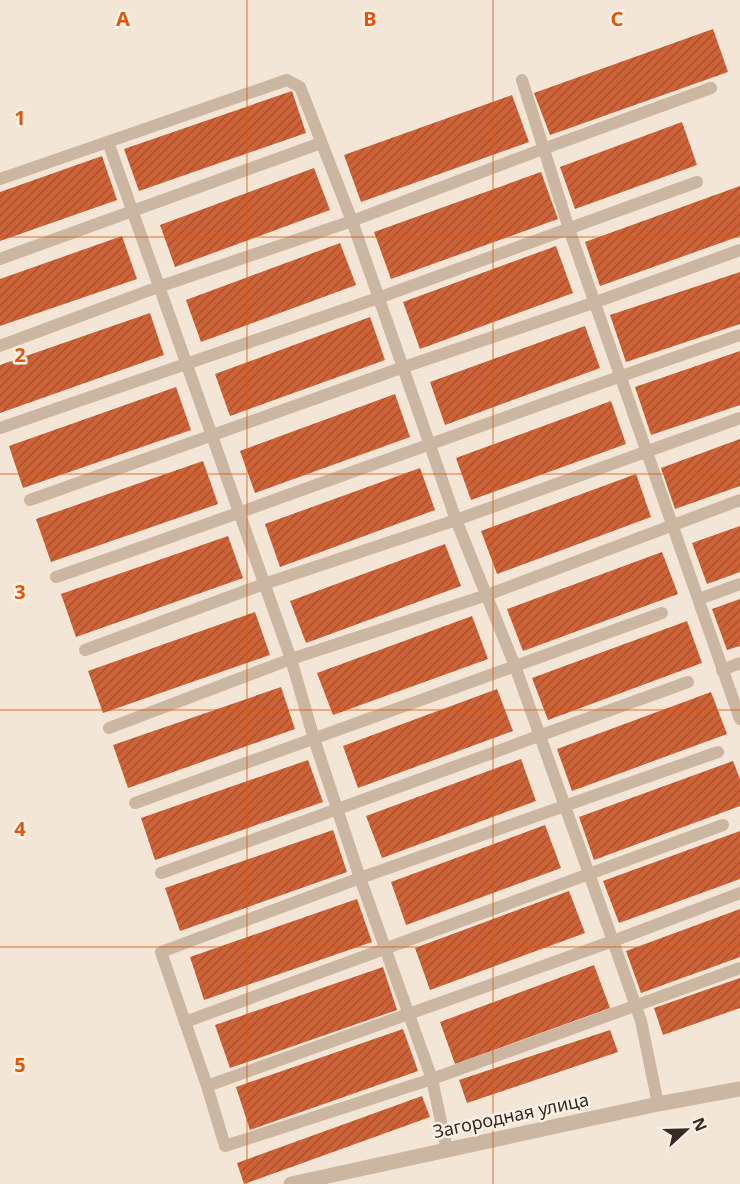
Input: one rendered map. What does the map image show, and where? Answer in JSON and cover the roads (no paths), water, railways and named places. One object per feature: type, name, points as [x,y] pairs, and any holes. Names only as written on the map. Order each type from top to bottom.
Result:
[{"type":"street","name":"Загородная улица","points":[[291,1184],[351,1178],[447,1150],[658,1104],[740,1089]]},
{"type":"lane","points":[[0,179],[287,80],[300,87],[352,221],[456,520],[488,594],[515,666],[613,941],[641,1021],[658,1104]]},
{"type":"lane","points":[[522,80],[569,229],[596,302],[645,452],[740,719]]},
{"type":"lane","points":[[0,346],[161,286],[352,221],[711,88]]},
{"type":"lane","points":[[108,142],[161,286],[291,659],[314,739],[360,878],[432,1079],[447,1150]]},
{"type":"lane","points":[[0,259],[321,143]]},
{"type":"lane","points":[[0,428],[378,298],[697,182]]},
{"type":"lane","points":[[30,500],[740,250]]},
{"type":"lane","points":[[56,577],[740,335]]},
{"type":"lane","points":[[86,650],[264,584],[456,520],[740,418]]},
{"type":"lane","points":[[109,728],[291,659],[488,594],[740,500]]},
{"type":"lane","points":[[699,599],[740,584]]},
{"type":"lane","points":[[135,803],[662,613]]},
{"type":"lane","points":[[722,670],[740,663]]},
{"type":"lane","points":[[161,873],[688,682]]},
{"type":"lane","points":[[718,752],[360,878],[161,952],[225,1146],[432,1079],[740,968]]},
{"type":"lane","points":[[185,1022],[723,825]]},
{"type":"lane","points":[[207,1086],[613,941],[740,893]]}]
